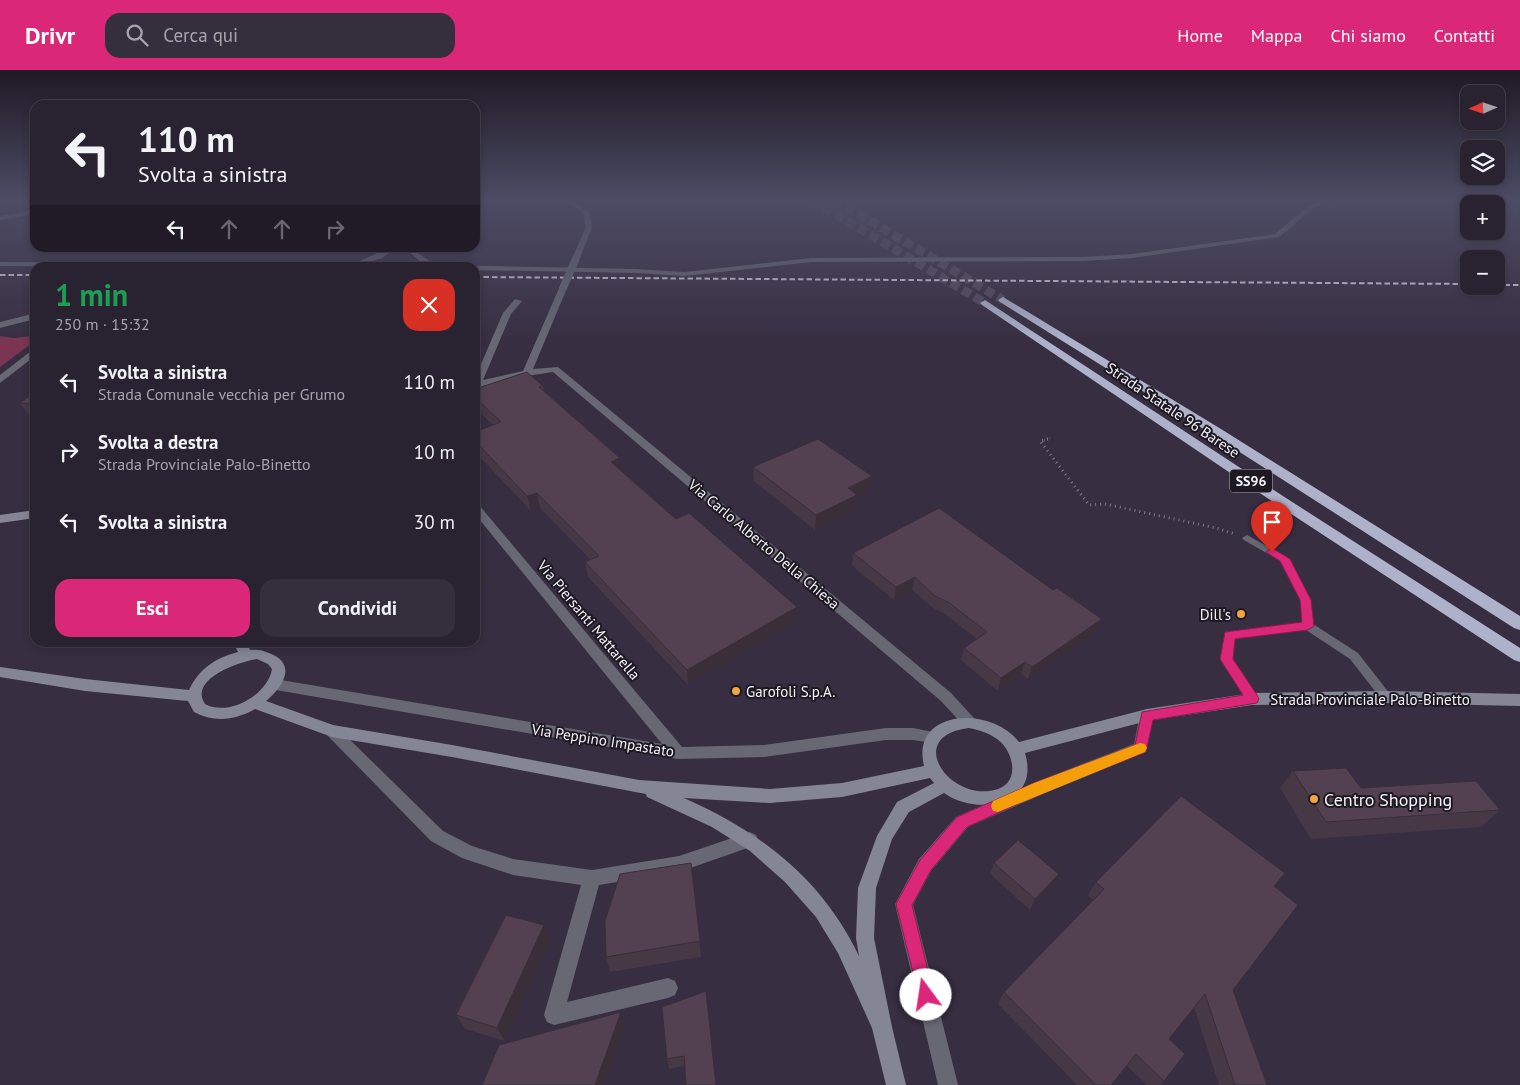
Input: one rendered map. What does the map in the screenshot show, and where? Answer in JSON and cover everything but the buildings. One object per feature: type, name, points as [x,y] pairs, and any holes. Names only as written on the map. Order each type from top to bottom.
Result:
[{"type":"highway","name":"Strada Statale 96 Barese","points":[[1003,300],[1217,432],[1520,624]]},
{"type":"highway","name":"Strada Statale 96 Barese","points":[[985,303],[1281,501],[1520,656]]},
{"type":"street","points":[[480,383],[528,373],[581,247]]},
{"type":"street","points":[[480,268],[608,270],[685,274],[811,260],[1082,259],[1132,256],[1195,247]]},
{"type":"street","points":[[362,262],[385,252]]},
{"type":"street","points":[[400,262],[409,259],[410,252]]},
{"type":"street","points":[[413,252],[426,262]]},
{"type":"street","points":[[0,264],[30,264]]},
{"type":"street","points":[[480,375],[507,313],[518,302]]},
{"type":"street","points":[[0,325],[30,316]]},
{"type":"street","points":[[0,380],[30,355]]},
{"type":"street","name":"Via Carlo Alberto Della Chiesa","points":[[528,373],[555,369],[946,697],[969,722]]},
{"type":"street","name":"Via Piersanti Mattarella","points":[[480,513],[678,752]]},
{"type":"street","points":[[0,519],[30,515]]},
{"type":"street","points":[[243,649],[268,656],[275,661],[278,668],[278,676],[275,684],[270,691],[255,703],[231,713],[214,714],[200,709],[195,703],[194,696],[202,678],[211,670],[234,658],[243,649]]},
{"type":"street","points":[[0,672],[84,685],[194,696]]},
{"type":"street","name":"Via Peppino Impastato","points":[[275,684],[678,752],[764,751],[886,734],[913,734],[933,737]]},
{"type":"street","name":"Strada Provinciale Palo-Binetto","points":[[1016,748],[1147,715],[1252,699],[1386,697],[1518,700]]},
{"type":"street","points":[[255,703],[332,731],[452,751],[639,787],[770,796],[842,790],[932,771]]},
{"type":"street","points":[[948,1085],[904,904],[925,865],[962,822],[1039,788],[1141,748],[1147,715]]},
{"type":"street","points":[[969,722],[983,724],[996,730],[1016,748],[1021,761],[1021,774],[1015,786],[1004,794],[990,799],[974,799],[958,794],[944,785],[932,771],[928,759],[928,747],[933,737],[942,728],[955,723],[969,722]]},
{"type":"street","points":[[332,731],[437,836],[468,853],[513,867],[592,878],[679,864],[750,840]]},
{"type":"street","points":[[896,1085],[882,1027],[865,938],[867,888],[885,836],[903,807],[944,785]]},
{"type":"street","points":[[639,787],[698,810],[750,840],[788,871],[829,919],[846,950],[882,1027]]},
{"type":"street","points":[[592,878],[554,1016],[668,988]]},
{"type":"lane","points":[[1247,538],[1284,559],[1306,600],[1308,626]]},
{"type":"lane","points":[[1252,699],[1226,659],[1229,635],[1308,626],[1354,656],[1386,697]]},
{"type":"path","points":[[1050,438],[1040,441],[1089,504],[1106,504],[1216,528],[1247,538]]},
{"type":"shaded area","points":[[0,336],[13,338],[30,336],[30,345],[0,367]]},
{"type":"tunnel","points":[[892,247],[985,303]]},
{"type":"tunnel","points":[[915,247],[1003,300]]},
{"type":"railway","points":[[0,275],[30,275]]},
{"type":"railway","points":[[480,277],[1460,284]]},
{"type":"railway","points":[[1505,285],[1520,285]]},
{"type":"slow traffic","points":[[998,806],[1140,748]]},
{"type":"place","name":"Dill's","points":[[1241,614]]},
{"type":"place","name":"Garofoli S.p.A.","points":[[736,691]]},
{"type":"place","name":"Centro Shopping","points":[[1314,799]]},
{"type":"route","points":[[926,995],[904,904],[925,865],[962,822],[1039,788],[1141,748],[1147,715],[1252,699],[1226,659],[1229,635],[1308,626],[1306,600],[1284,559],[1272,552]]}]
